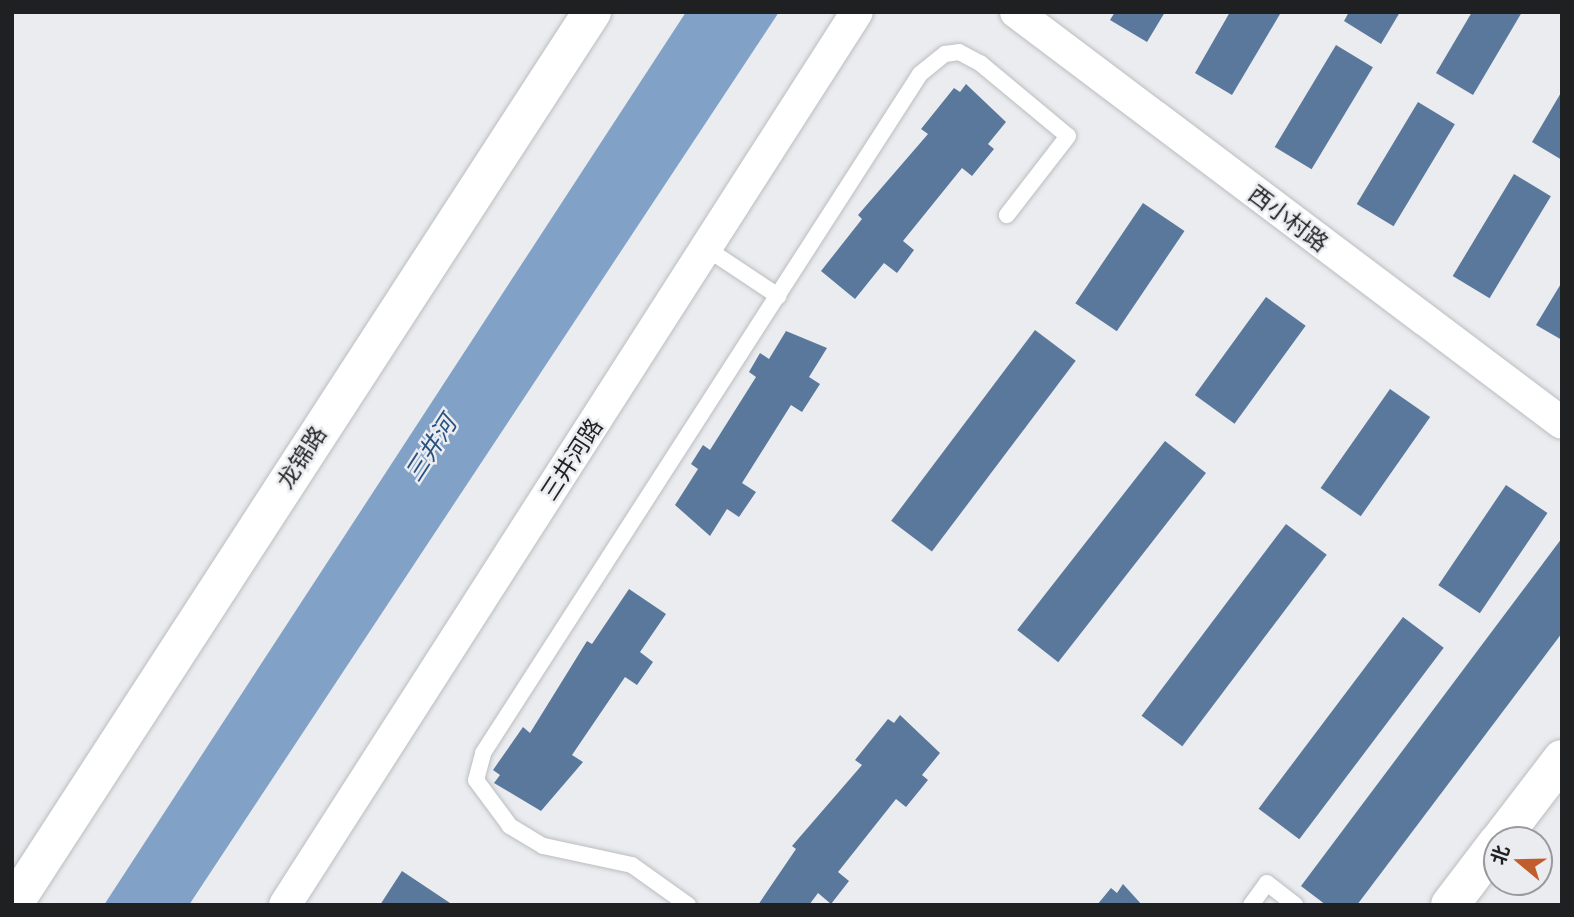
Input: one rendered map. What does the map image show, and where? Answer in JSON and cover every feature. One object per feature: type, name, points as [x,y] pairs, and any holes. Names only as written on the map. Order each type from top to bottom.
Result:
[{"type":"main road","name":"龙锦路","points":[[12,862],[566,12]]},
{"type":"main road","name":"龙锦路","points":[[13,905],[592,12]]},
{"type":"main road","points":[[1510,826],[1562,759]]},
{"type":"main road","points":[[1450,905],[1483,862]]},
{"type":"street","name":"三井河路","points":[[285,905],[857,12]]},
{"type":"street","name":"西小村路","points":[[1016,12],[1562,423]]},
{"type":"lane","points":[[688,905],[632,865],[543,846],[510,826],[476,780],[497,724],[920,74],[945,54],[960,52],[980,63],[1068,136],[1007,215]]},
{"type":"lane","points":[[706,248],[778,296]]},
{"type":"lane","points":[[1251,905],[1267,883],[1295,905]]},
{"type":"water","name":"三井河","points":[[686,12],[779,12],[189,905],[104,905]]},
{"type":"building","points":[[1115,12],[1165,12],[1147,42],[1110,20]]},
{"type":"building","points":[[1230,12],[1280,14],[1232,95],[1195,73]]},
{"type":"building","points":[[1349,12],[1400,12],[1381,44],[1344,21]]},
{"type":"building","points":[[1472,12],[1522,12],[1473,95],[1436,73]]},
{"type":"building","points":[[1336,45],[1373,67],[1312,169],[1275,147]]},
{"type":"building","points":[[966,84],[1006,122],[988,144],[994,149],[972,176],[962,168],[903,241],[914,250],[897,273],[884,263],[855,299],[821,271],[862,219],[858,215],[928,134],[921,129],[954,88],[960,92]]},
{"type":"building","points":[[1562,91],[1562,160],[1532,142]]},
{"type":"building","points":[[1418,102],[1455,124],[1394,226],[1357,204]]},
{"type":"building","points":[[1514,174],[1551,196],[1490,298],[1453,276]]},
{"type":"building","points":[[1143,203],[1184,231],[1117,331],[1075,303]]},
{"type":"building","points":[[1562,282],[1562,340],[1536,325]]},
{"type":"building","points":[[1266,297],[1306,326],[1235,424],[1195,395]]},
{"type":"building","points":[[1035,330],[1076,361],[932,552],[891,521]]},
{"type":"building","points":[[786,331],[827,348],[809,377],[820,384],[802,412],[791,405],[742,483],[756,492],[739,517],[727,509],[710,536],[675,505],[698,469],[691,464],[703,445],[710,450],[756,377],[749,372],[760,353],[769,359]]},
{"type":"building","points":[[1390,389],[1430,417],[1361,516],[1321,488]]},
{"type":"building","points":[[1165,441],[1206,473],[1058,662],[1017,630]]},
{"type":"building","points":[[1506,485],[1547,513],[1480,613],[1438,585]]},
{"type":"building","points":[[1286,524],[1327,555],[1182,746],[1142,716]]},
{"type":"building","points":[[1562,538],[1562,633],[1357,905],[1326,905],[1301,886]]},
{"type":"building","points":[[629,589],[666,614],[640,652],[653,662],[637,685],[625,677],[572,755],[583,762],[541,811],[494,783],[500,775],[493,770],[523,727],[530,733],[587,641],[592,644]]},
{"type":"building","points":[[1403,617],[1444,648],[1299,839],[1259,809]]},
{"type":"building","points":[[900,715],[940,753],[922,775],[928,780],[906,807],[896,799],[838,872],[849,881],[831,904],[818,893],[809,905],[758,905],[796,849],[792,846],[862,765],[855,760],[888,719],[894,723]]},
{"type":"building","points":[[402,871],[453,905],[380,905]]},
{"type":"building","points":[[1123,884],[1142,905],[1097,905],[1111,888],[1117,893]]}]
